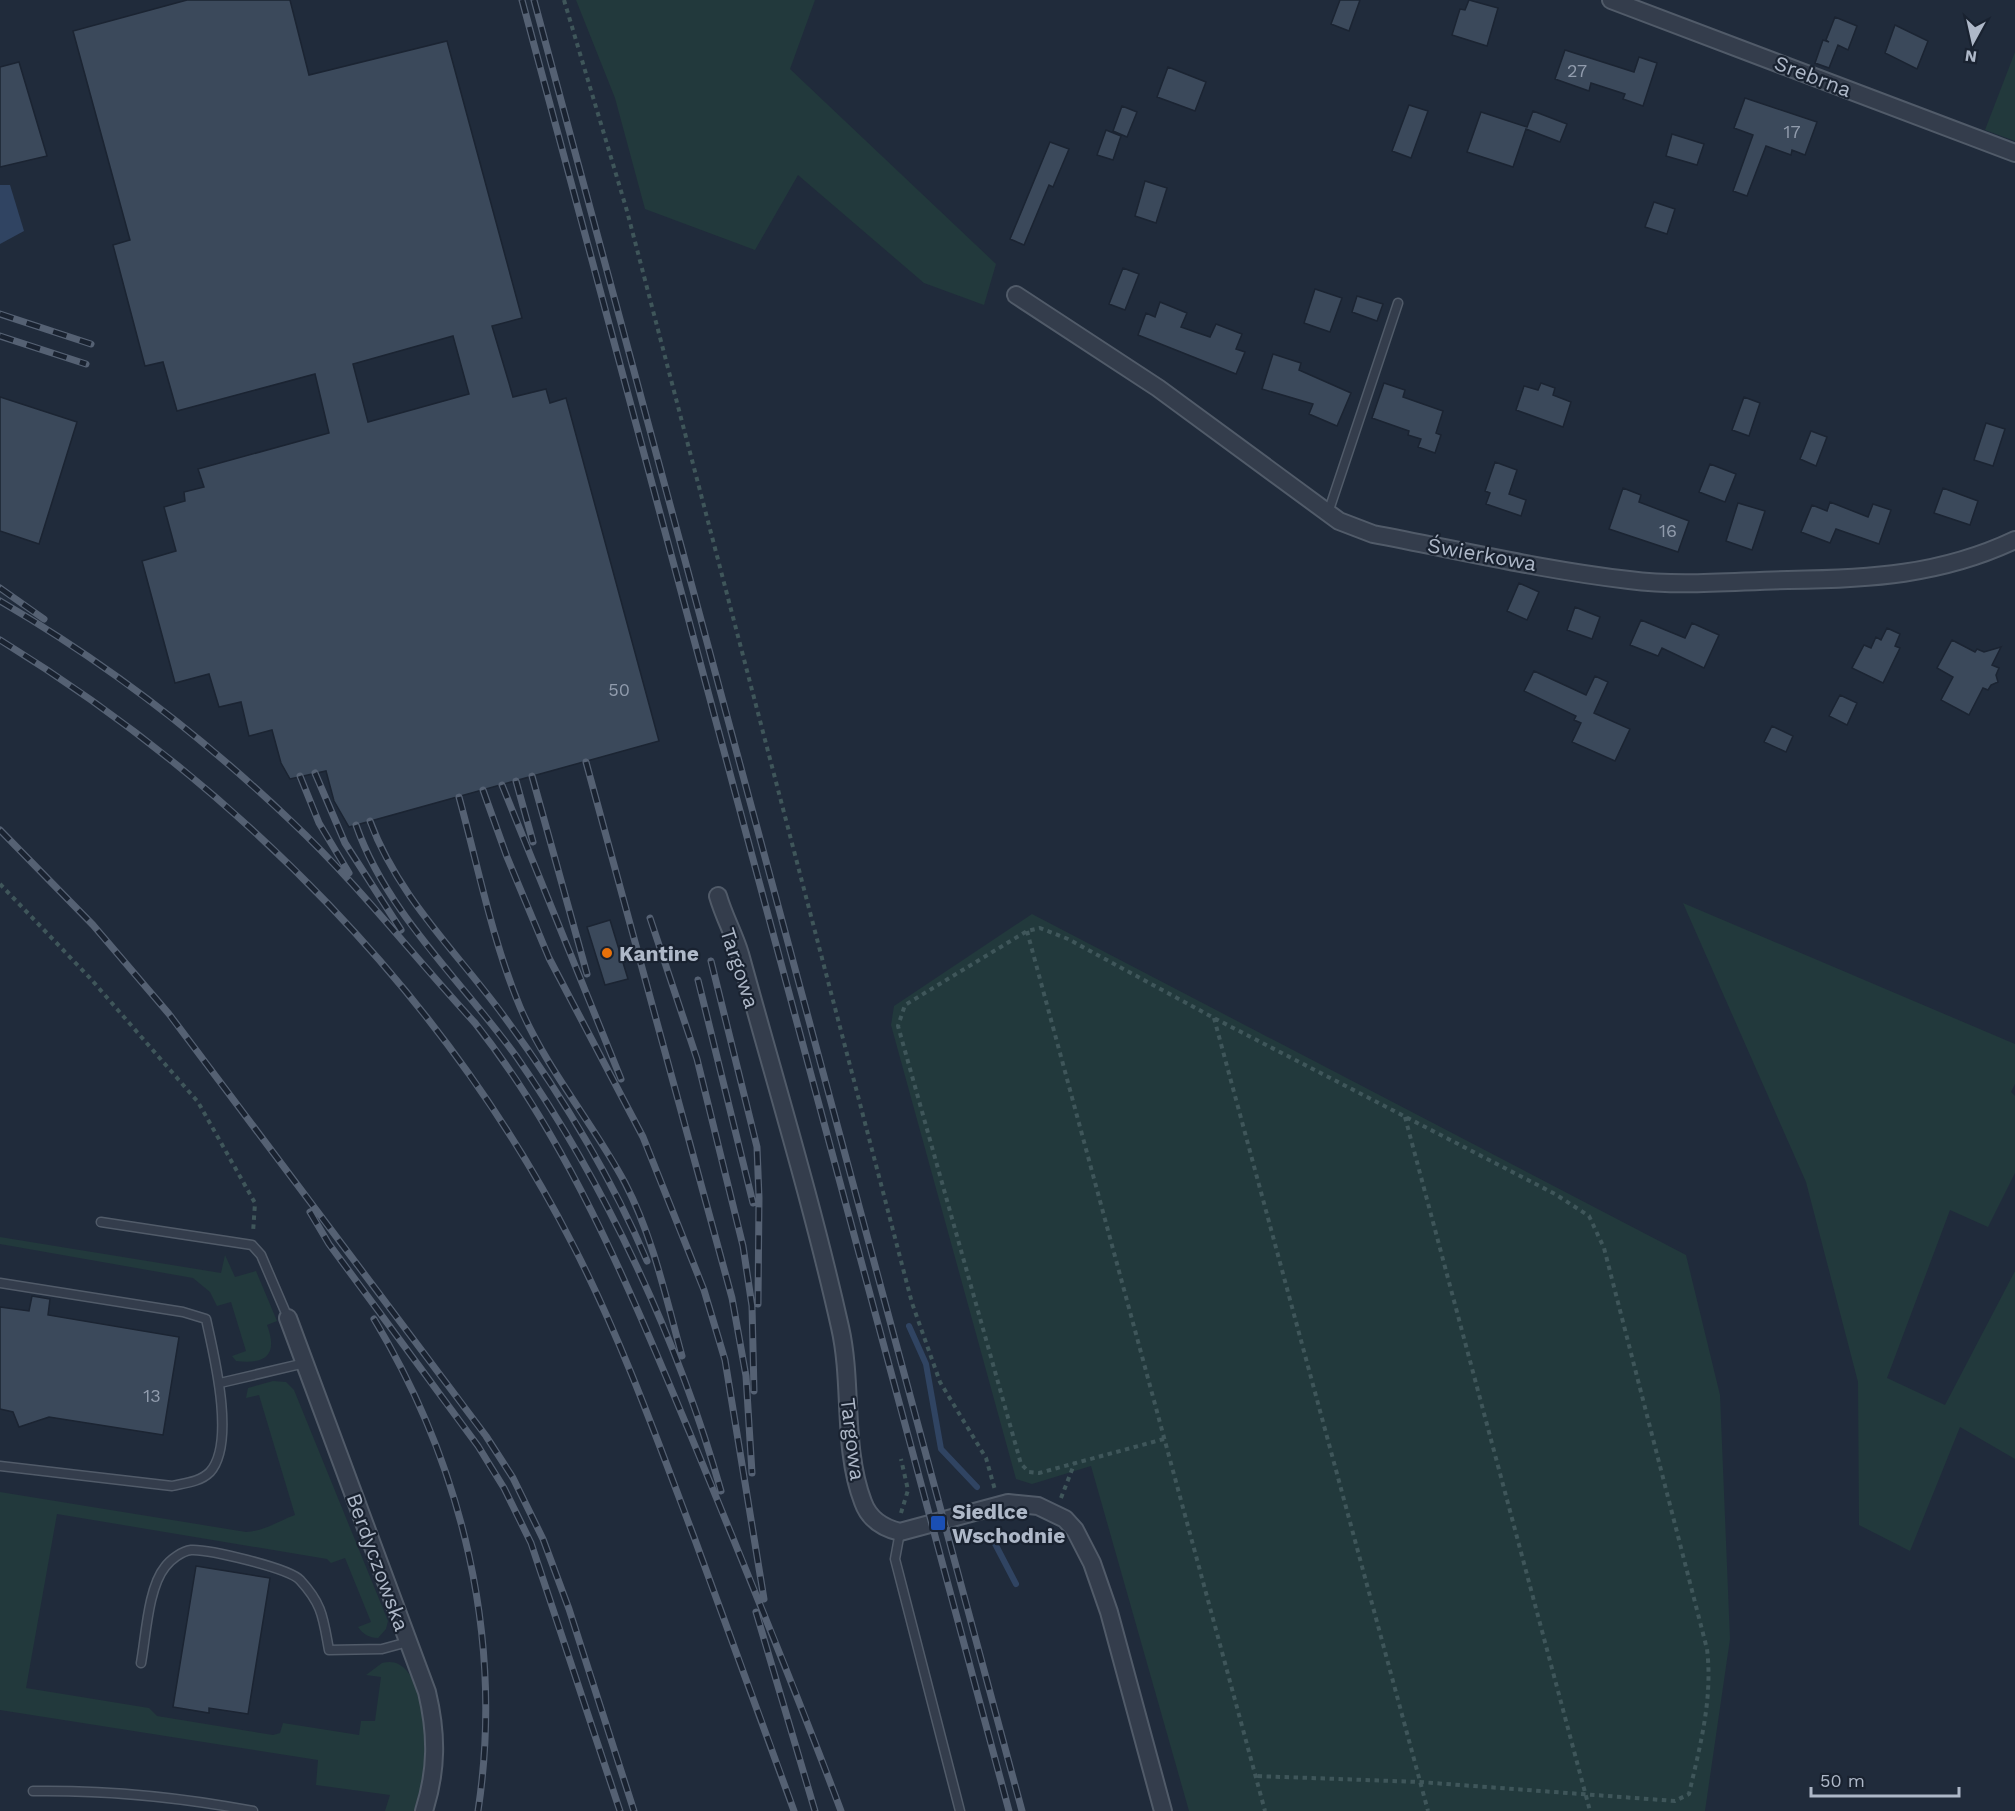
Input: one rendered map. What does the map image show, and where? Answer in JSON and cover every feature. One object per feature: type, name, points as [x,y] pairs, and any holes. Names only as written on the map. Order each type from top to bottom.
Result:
[{"type":"street","name":"Srebrna","points":[[1611,0],[2015,153]]},
{"type":"street","name":"Świerkowa","points":[[1017,295],[1158,388],[1328,513],[1351,528],[1373,534],[1630,581],[1654,582],[1858,580],[1948,566],[1985,554],[2015,540]]},
{"type":"street","name":"Targowa","points":[[718,896],[724,920],[735,937],[740,954],[841,1329],[855,1478],[868,1513],[887,1529],[900,1532]]},
{"type":"street","name":"Berdyczowska","points":[[288,1317],[428,1692],[434,1719],[435,1768],[424,1811]]},
{"type":"street","points":[[900,1532],[998,1506],[1023,1503],[1051,1511],[1065,1519],[1076,1530],[1092,1563],[1109,1611],[1162,1811]]},
{"type":"lane","points":[[1328,513],[1398,303]]},
{"type":"lane","points":[[101,1222],[252,1245],[261,1255],[288,1317]]},
{"type":"lane","points":[[0,1283],[183,1312],[206,1319],[220,1383],[221,1447],[218,1458],[209,1472],[197,1481],[172,1486],[0,1466]]},
{"type":"lane","points":[[220,1383],[305,1363]]},
{"type":"lane","points":[[900,1532],[895,1558],[960,1811]]},
{"type":"lane","points":[[141,1663],[156,1581],[165,1566],[176,1556],[191,1550],[273,1566],[298,1578],[320,1605],[329,1650],[382,1649],[408,1642]]},
{"type":"lane","points":[[33,1791],[95,1790],[193,1799],[253,1811]]},
{"type":"path","points":[[564,0],[627,212],[912,1303],[940,1382],[986,1458],[998,1506]]},
{"type":"path","points":[[0,884],[90,978],[198,1102],[255,1203],[252,1245]]},
{"type":"path","points":[[1164,1439],[1039,1473],[1029,1472],[1021,1464],[898,1026],[905,1005],[1027,931],[1040,928],[1068,939],[1214,1018],[1555,1194],[1589,1216],[1604,1248],[1685,1556],[1707,1649],[1711,1680],[1704,1730],[1689,1794],[1675,1801],[1420,1782],[1256,1776]]},
{"type":"path","points":[[1027,931],[1265,1811]]},
{"type":"path","points":[[1214,1018],[1428,1811]]},
{"type":"path","points":[[1405,1117],[1590,1811]]},
{"type":"path","points":[[900,1532],[900,1513],[908,1490],[901,1459]]},
{"type":"path","points":[[1051,1511],[1061,1499],[1076,1462]]},
{"type":"green space","points":[[576,0],[815,0],[790,69],[996,264],[984,305],[924,283],[798,175],[755,250],[645,209],[615,98]]},
{"type":"green space","points":[[2015,52],[2015,141],[1985,130]]},
{"type":"green space","points":[[1683,903],[2015,1044],[2015,1084],[2011,1092],[2015,1096],[2015,1173],[1988,1227],[1950,1210],[1887,1378],[1945,1405],[2015,1271],[2015,1459],[1960,1427],[1910,1551],[1859,1525],[1858,1382],[1806,1182]]},
{"type":"green space","points":[[1032,914],[1686,1255],[1720,1395],[1730,1639],[1705,1811],[1189,1811],[1091,1466],[1032,1484],[1016,1479],[891,1025],[894,1006]]},
{"type":"green space","points":[[0,1237],[221,1273],[225,1255],[235,1277],[256,1271],[277,1321],[267,1325],[271,1343],[270,1350],[262,1359],[247,1362],[236,1361],[232,1356],[246,1351],[231,1302],[217,1306],[210,1292],[193,1278],[0,1244]]},
{"type":"green space","points":[[273,1381],[286,1382],[294,1390],[388,1621],[386,1629],[378,1638],[375,1638],[366,1635],[358,1627],[371,1622],[345,1558],[331,1563],[327,1559],[57,1514],[26,1688],[149,1708],[157,1716],[273,1735],[280,1733],[283,1723],[359,1735],[361,1721],[375,1721],[381,1677],[366,1675],[382,1663],[396,1663],[407,1671],[415,1684],[423,1719],[425,1754],[414,1811],[385,1811],[390,1795],[316,1785],[318,1760],[0,1710],[0,1492],[246,1532],[259,1530],[295,1515],[259,1395],[246,1398],[248,1388]]},
{"type":"water","points":[[0,185],[10,185],[24,231],[0,244]]},
{"type":"building","points":[[187,0],[290,0],[309,75],[447,41],[522,318],[492,326],[513,397],[546,389],[550,403],[566,398],[659,741],[349,827],[334,801],[326,771],[290,779],[281,763],[272,730],[249,736],[241,702],[219,707],[209,674],[175,683],[142,561],[176,551],[164,507],[185,501],[184,492],[204,487],[198,469],[329,433],[315,374],[177,411],[163,362],[145,366],[113,245],[130,240],[73,31]],"holes":[[[453,336],[469,394],[368,422],[353,364]]]},
{"type":"building","points":[[1340,0],[1360,0],[1349,31],[1331,24]]},
{"type":"building","points":[[1469,0],[1498,8],[1487,46],[1452,35],[1460,9],[1465,10]]},
{"type":"building","points":[[1835,17],[1857,26],[1848,50],[1838,45],[1829,68],[1815,63],[1823,40],[1829,42],[1826,40]]},
{"type":"building","points":[[1895,25],[1928,41],[1917,69],[1885,53]]},
{"type":"building","points":[[1565,50],[1634,72],[1639,57],[1657,63],[1643,106],[1623,99],[1625,94],[1591,83],[1589,91],[1555,79]]},
{"type":"building","points":[[19,62],[47,156],[0,167],[0,67]]},
{"type":"building","points":[[1168,67],[1206,82],[1195,111],[1157,97]]},
{"type":"building","points":[[1745,98],[1817,122],[1805,155],[1792,150],[1791,155],[1766,146],[1747,196],[1733,191],[1753,135],[1734,128]]},
{"type":"building","points":[[1409,105],[1428,111],[1411,158],[1392,151]]},
{"type":"building","points":[[1122,106],[1137,112],[1127,137],[1113,131]]},
{"type":"building","points":[[1533,111],[1567,124],[1560,142],[1526,129],[1513,167],[1467,152],[1481,112],[1527,127]]},
{"type":"building","points":[[1106,130],[1121,136],[1113,160],[1097,155]]},
{"type":"building","points":[[1672,134],[1704,144],[1697,165],[1666,156]]},
{"type":"building","points":[[1050,142],[1069,149],[1053,187],[1049,185],[1024,245],[1010,239]]},
{"type":"building","points":[[1145,181],[1167,188],[1156,223],[1135,216]]},
{"type":"building","points":[[1654,202],[1675,209],[1667,234],[1645,227]]},
{"type":"building","points":[[1123,268],[1139,274],[1125,310],[1109,304]]},
{"type":"building","points":[[1315,289],[1342,298],[1330,332],[1304,323]]},
{"type":"building","points":[[1357,296],[1383,304],[1377,321],[1352,312]]},
{"type":"building","points":[[1160,302],[1187,313],[1181,327],[1210,337],[1216,324],[1242,334],[1236,349],[1245,352],[1236,374],[1138,335],[1146,313],[1155,317]]},
{"type":"building","points":[[1273,354],[1301,363],[1299,370],[1351,393],[1337,426],[1309,414],[1313,404],[1262,389]]},
{"type":"building","points":[[1384,383],[1405,390],[1403,397],[1443,411],[1436,433],[1441,435],[1435,453],[1418,447],[1421,439],[1408,435],[1409,431],[1372,418]]},
{"type":"building","points":[[1541,383],[1555,388],[1553,395],[1571,402],[1563,427],[1516,410],[1524,386],[1538,390]]},
{"type":"building","points":[[0,397],[77,422],[39,544],[0,531]]},
{"type":"building","points":[[1744,397],[1760,403],[1749,436],[1732,430]]},
{"type":"building","points":[[1986,423],[2005,429],[1993,466],[1974,460]]},
{"type":"building","points":[[1811,431],[1827,437],[1816,466],[1800,459]]},
{"type":"building","points":[[1495,462],[1517,470],[1509,494],[1526,500],[1521,516],[1486,504],[1490,493],[1485,491]]},
{"type":"building","points":[[1710,464],[1736,474],[1725,502],[1699,492]]},
{"type":"building","points":[[1623,488],[1641,495],[1639,502],[1689,521],[1678,552],[1609,529]]},
{"type":"building","points":[[1943,488],[1978,501],[1970,525],[1934,513]]},
{"type":"building","points":[[1830,502],[1868,517],[1873,504],[1891,510],[1879,544],[1836,529],[1830,543],[1801,532],[1812,505],[1827,511]]},
{"type":"building","points":[[1738,503],[1765,511],[1752,550],[1726,541]]},
{"type":"building","points":[[1519,583],[1539,592],[1527,620],[1507,611]]},
{"type":"building","points":[[1575,607],[1600,617],[1592,639],[1567,630]]},
{"type":"building","points":[[1641,620],[1685,638],[1692,623],[1719,635],[1704,668],[1662,648],[1658,656],[1630,645]]},
{"type":"building","points":[[1887,628],[1900,634],[1895,646],[1900,648],[1883,683],[1852,668],[1864,645],[1871,648],[1876,637],[1881,640]]},
{"type":"building","points":[[1952,640],[1975,652],[1977,649],[1984,652],[2001,647],[1992,665],[1999,668],[1996,675],[1998,682],[1991,685],[1988,690],[1983,688],[1969,715],[1941,700],[1953,677],[1937,668]]},
{"type":"building","points":[[1534,671],[1586,695],[1595,676],[1608,682],[1594,713],[1630,729],[1615,761],[1572,742],[1581,723],[1574,720],[1576,716],[1524,691]]},
{"type":"building","points":[[1840,695],[1857,703],[1847,725],[1829,716]]},
{"type":"building","points":[[1772,726],[1793,736],[1786,752],[1764,742]]},
{"type":"building","name":"Kantine","points":[[610,920],[628,979],[605,985],[587,927]]},
{"type":"building","points":[[32,1296],[50,1299],[48,1315],[179,1337],[163,1435],[49,1417],[19,1427],[13,1412],[0,1409],[0,1307],[29,1311]]},
{"type":"building","points":[[196,1566],[270,1578],[248,1714],[209,1708],[209,1713],[173,1707]]},
{"type":"waterway","points":[[909,1326],[926,1364],[941,1449],[977,1487]]},
{"type":"waterway","points":[[990,1534],[1016,1584]]},
{"type":"railway","points":[[522,0],[1009,1811]]},
{"type":"railway","points":[[534,0],[1022,1811]]},
{"type":"railway","points":[[0,314],[91,344]]},
{"type":"railway","points":[[0,336],[86,364]]},
{"type":"railway","points":[[0,588],[44,619]]},
{"type":"railway","points":[[0,601],[78,649],[189,731],[292,822],[363,895],[475,1023],[510,1070],[570,1170],[622,1275],[748,1576],[841,1811]]},
{"type":"railway","points":[[0,640],[88,698],[173,762],[253,830],[329,904],[399,983],[464,1067],[522,1155],[574,1247],[608,1318],[694,1537],[794,1811]]},
{"type":"railway","points":[[586,762],[732,1298],[746,1376],[752,1473]]},
{"type":"railway","points":[[315,773],[345,843],[401,930]]},
{"type":"railway","points":[[300,776],[319,823],[349,873]]},
{"type":"railway","points":[[532,776],[587,974]]},
{"type":"railway","points":[[516,781],[533,842]]},
{"type":"railway","points":[[502,785],[621,1079]]},
{"type":"railway","points":[[483,790],[507,857],[549,958],[643,1137],[704,1290],[725,1360],[764,1599]]},
{"type":"railway","points":[[459,797],[493,929],[510,982],[543,1053],[599,1139],[635,1204],[658,1268],[682,1356]]},
{"type":"railway","points":[[370,821],[382,849],[412,899],[503,1015],[563,1103],[600,1165],[647,1261]]},
{"type":"railway","points":[[356,825],[386,888],[427,946],[516,1056],[580,1157],[636,1265],[661,1321],[704,1434],[721,1491]]},
{"type":"railway","points":[[0,830],[93,925],[169,1014],[486,1436],[513,1478],[543,1539],[569,1609],[634,1811]]},
{"type":"railway","points":[[650,918],[697,1059],[743,1246],[752,1306],[754,1391]]},
{"type":"railway","points":[[711,961],[757,1147],[758,1304]]},
{"type":"railway","points":[[698,980],[753,1203]]},
{"type":"railway","points":[[310,1212],[329,1244],[478,1446],[504,1488],[531,1543],[620,1811]]},
{"type":"railway","points":[[374,1319],[405,1376],[431,1434],[453,1495],[469,1556],[480,1619],[485,1683],[485,1747],[478,1811]]},
{"type":"railway","points":[[756,1612],[815,1811]]},
{"type":"place","name":"Kantine","points":[[607,953]]},
{"type":"place","name":"Siedlce Wschodnie","points":[[938,1523]]}]
